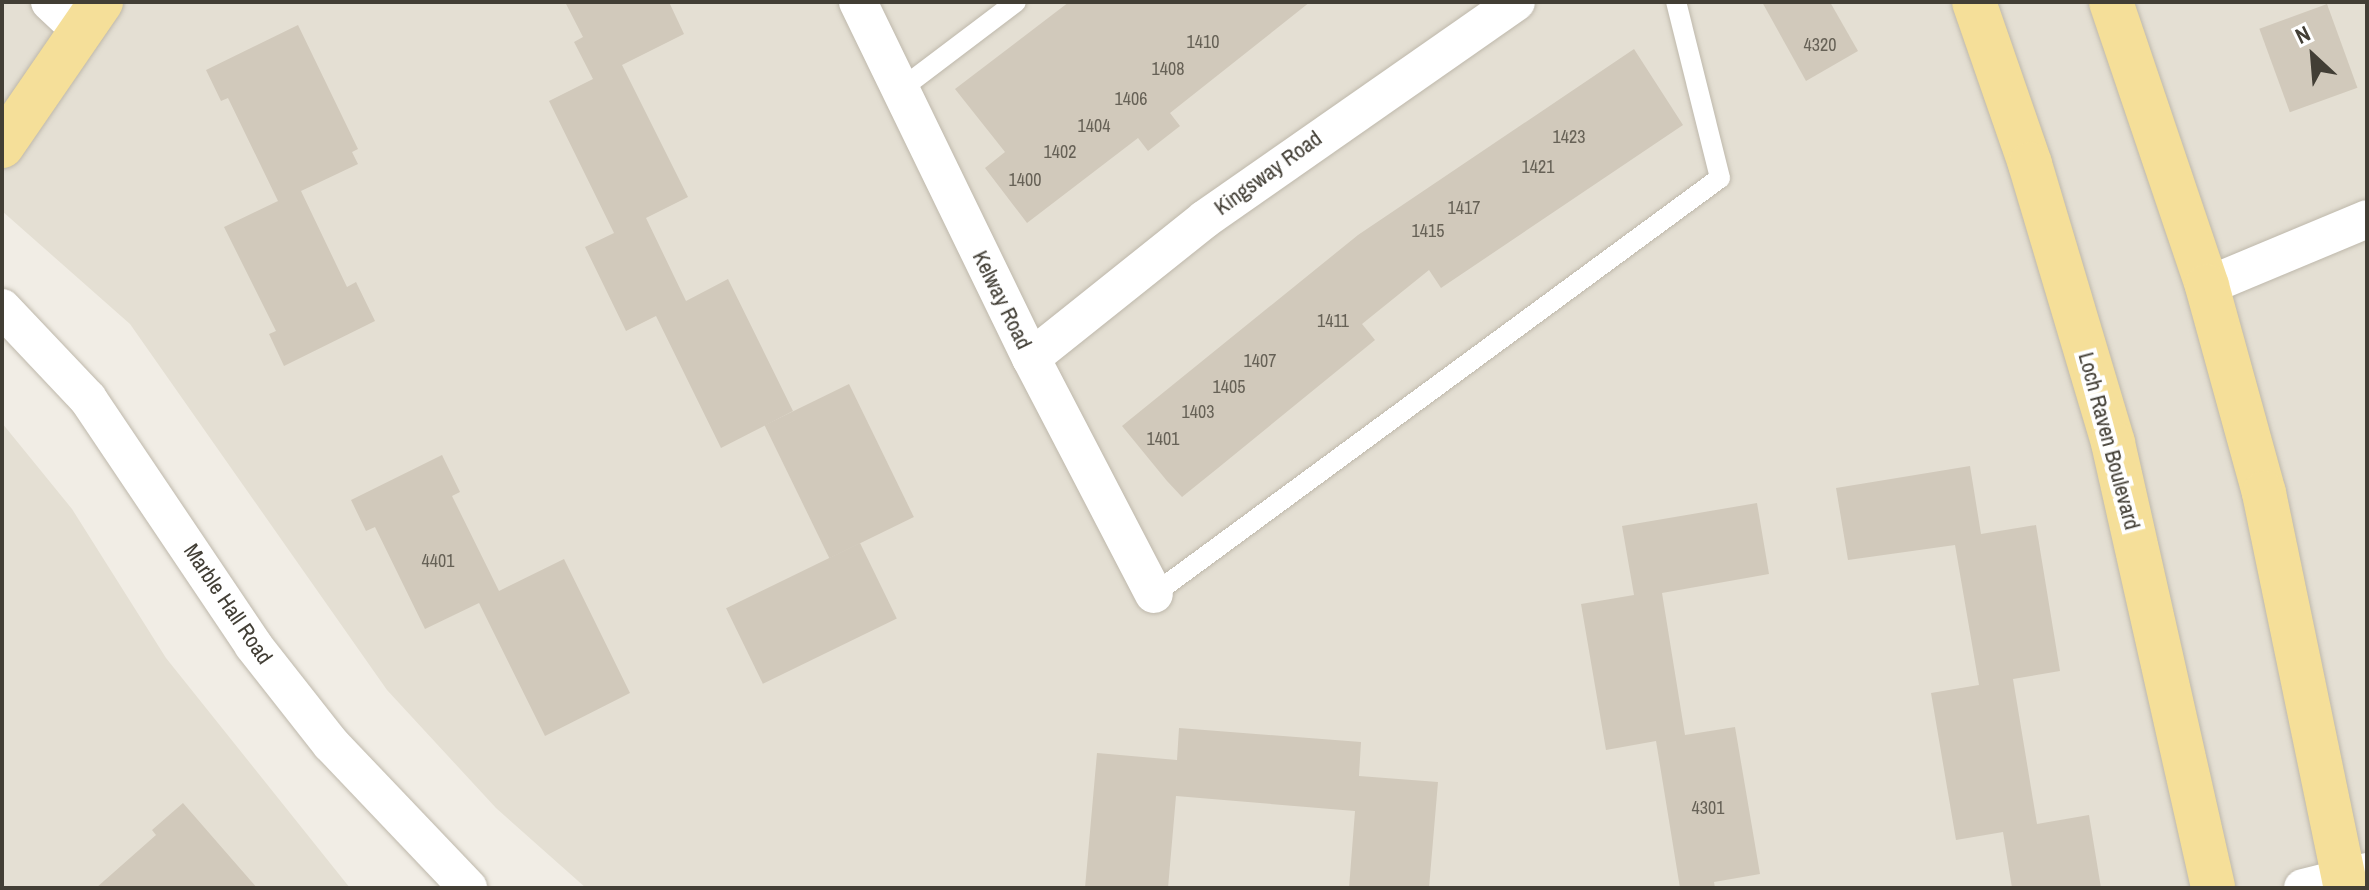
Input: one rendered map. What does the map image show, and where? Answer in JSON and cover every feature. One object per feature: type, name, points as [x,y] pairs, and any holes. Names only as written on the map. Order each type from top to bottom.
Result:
[{"type":"main road","name":"Loch Raven Boulevard","points":[[1974,2],[2030,164],[2113,443],[2213,888]]},
{"type":"main road","points":[[2111,2],[2207,286],[2264,493],[2340,882]]},
{"type":"main road","points":[[2,146],[77,12]]},
{"type":"street","name":"Kelway Road","points":[[858,2],[1031,358],[1154,594]]},
{"type":"street","name":"Kingsway Road","points":[[1031,358],[1217,211],[1516,2]]},
{"type":"street","points":[[2207,286],[2367,219]]},
{"type":"street","name":"Marble Hall Road","points":[[2,308],[114,434],[253,645],[331,744],[468,888]]},
{"type":"lane","points":[[901,89],[1016,2]]},
{"type":"lane","points":[[1154,594],[1720,178],[1676,2]]},
{"type":"shaded area","points":[[2,2],[2367,2],[2367,888],[586,888],[496,808],[387,690],[130,324],[2,211]]},
{"type":"shaded area","points":[[2,423],[72,509],[166,658],[350,888],[2,888]]},
{"type":"building","points":[[565,2],[669,2],[684,34],[622,65],[688,197],[646,218],[686,301],[728,279],[793,411],[721,448],[656,316],[626,331],[585,247],[614,233],[549,101],[593,79],[574,42],[583,37]]},
{"type":"building","points":[[1069,2],[1310,2],[1170,113],[1180,126],[1148,151],[1138,138],[1027,223],[985,168],[1005,152],[955,89]]},
{"type":"building","points":[[1762,2],[1830,2],[1858,51],[1806,81]]},
{"type":"building","points":[[2327,4],[2357,88],[2290,112],[2259,29]]},
{"type":"building","points":[[298,25],[358,149],[352,152],[358,164],[301,191],[347,287],[356,282],[375,321],[284,366],[269,334],[276,331],[224,227],[278,201],[228,98],[221,101],[206,70]]},
{"type":"building","points":[[1634,49],[1683,125],[1441,288],[1429,270],[1362,324],[1375,340],[1182,497],[1122,426],[1358,235]]},
{"type":"building","points":[[849,384],[914,517],[829,558],[765,425]]},
{"type":"building","points":[[442,455],[460,492],[452,496],[499,591],[564,559],[630,693],[545,736],[479,603],[425,629],[375,527],[366,531],[351,500]]},
{"type":"building","points":[[1970,466],[1981,534],[2036,525],[2060,671],[2013,679],[2037,824],[2089,815],[2101,888],[2012,888],[2003,832],[1956,840],[1931,693],[1979,685],[1955,545],[1848,560],[1836,488]]},
{"type":"building","points":[[1757,503],[1769,574],[1662,593],[1685,735],[1735,727],[1760,874],[1714,882],[1715,888],[1680,888],[1656,741],[1606,750],[1581,604],[1634,595],[1622,526]]},
{"type":"building","points":[[860,543],[897,618],[763,684],[726,608]]},
{"type":"building","points":[[1179,728],[1361,742],[1359,776],[1438,782],[1429,888],[1349,888],[1355,811],[1176,796],[1168,888],[1085,888],[1097,753],[1177,760]]},
{"type":"building","points":[[183,803],[257,888],[96,888],[156,835],[152,830]]}]
